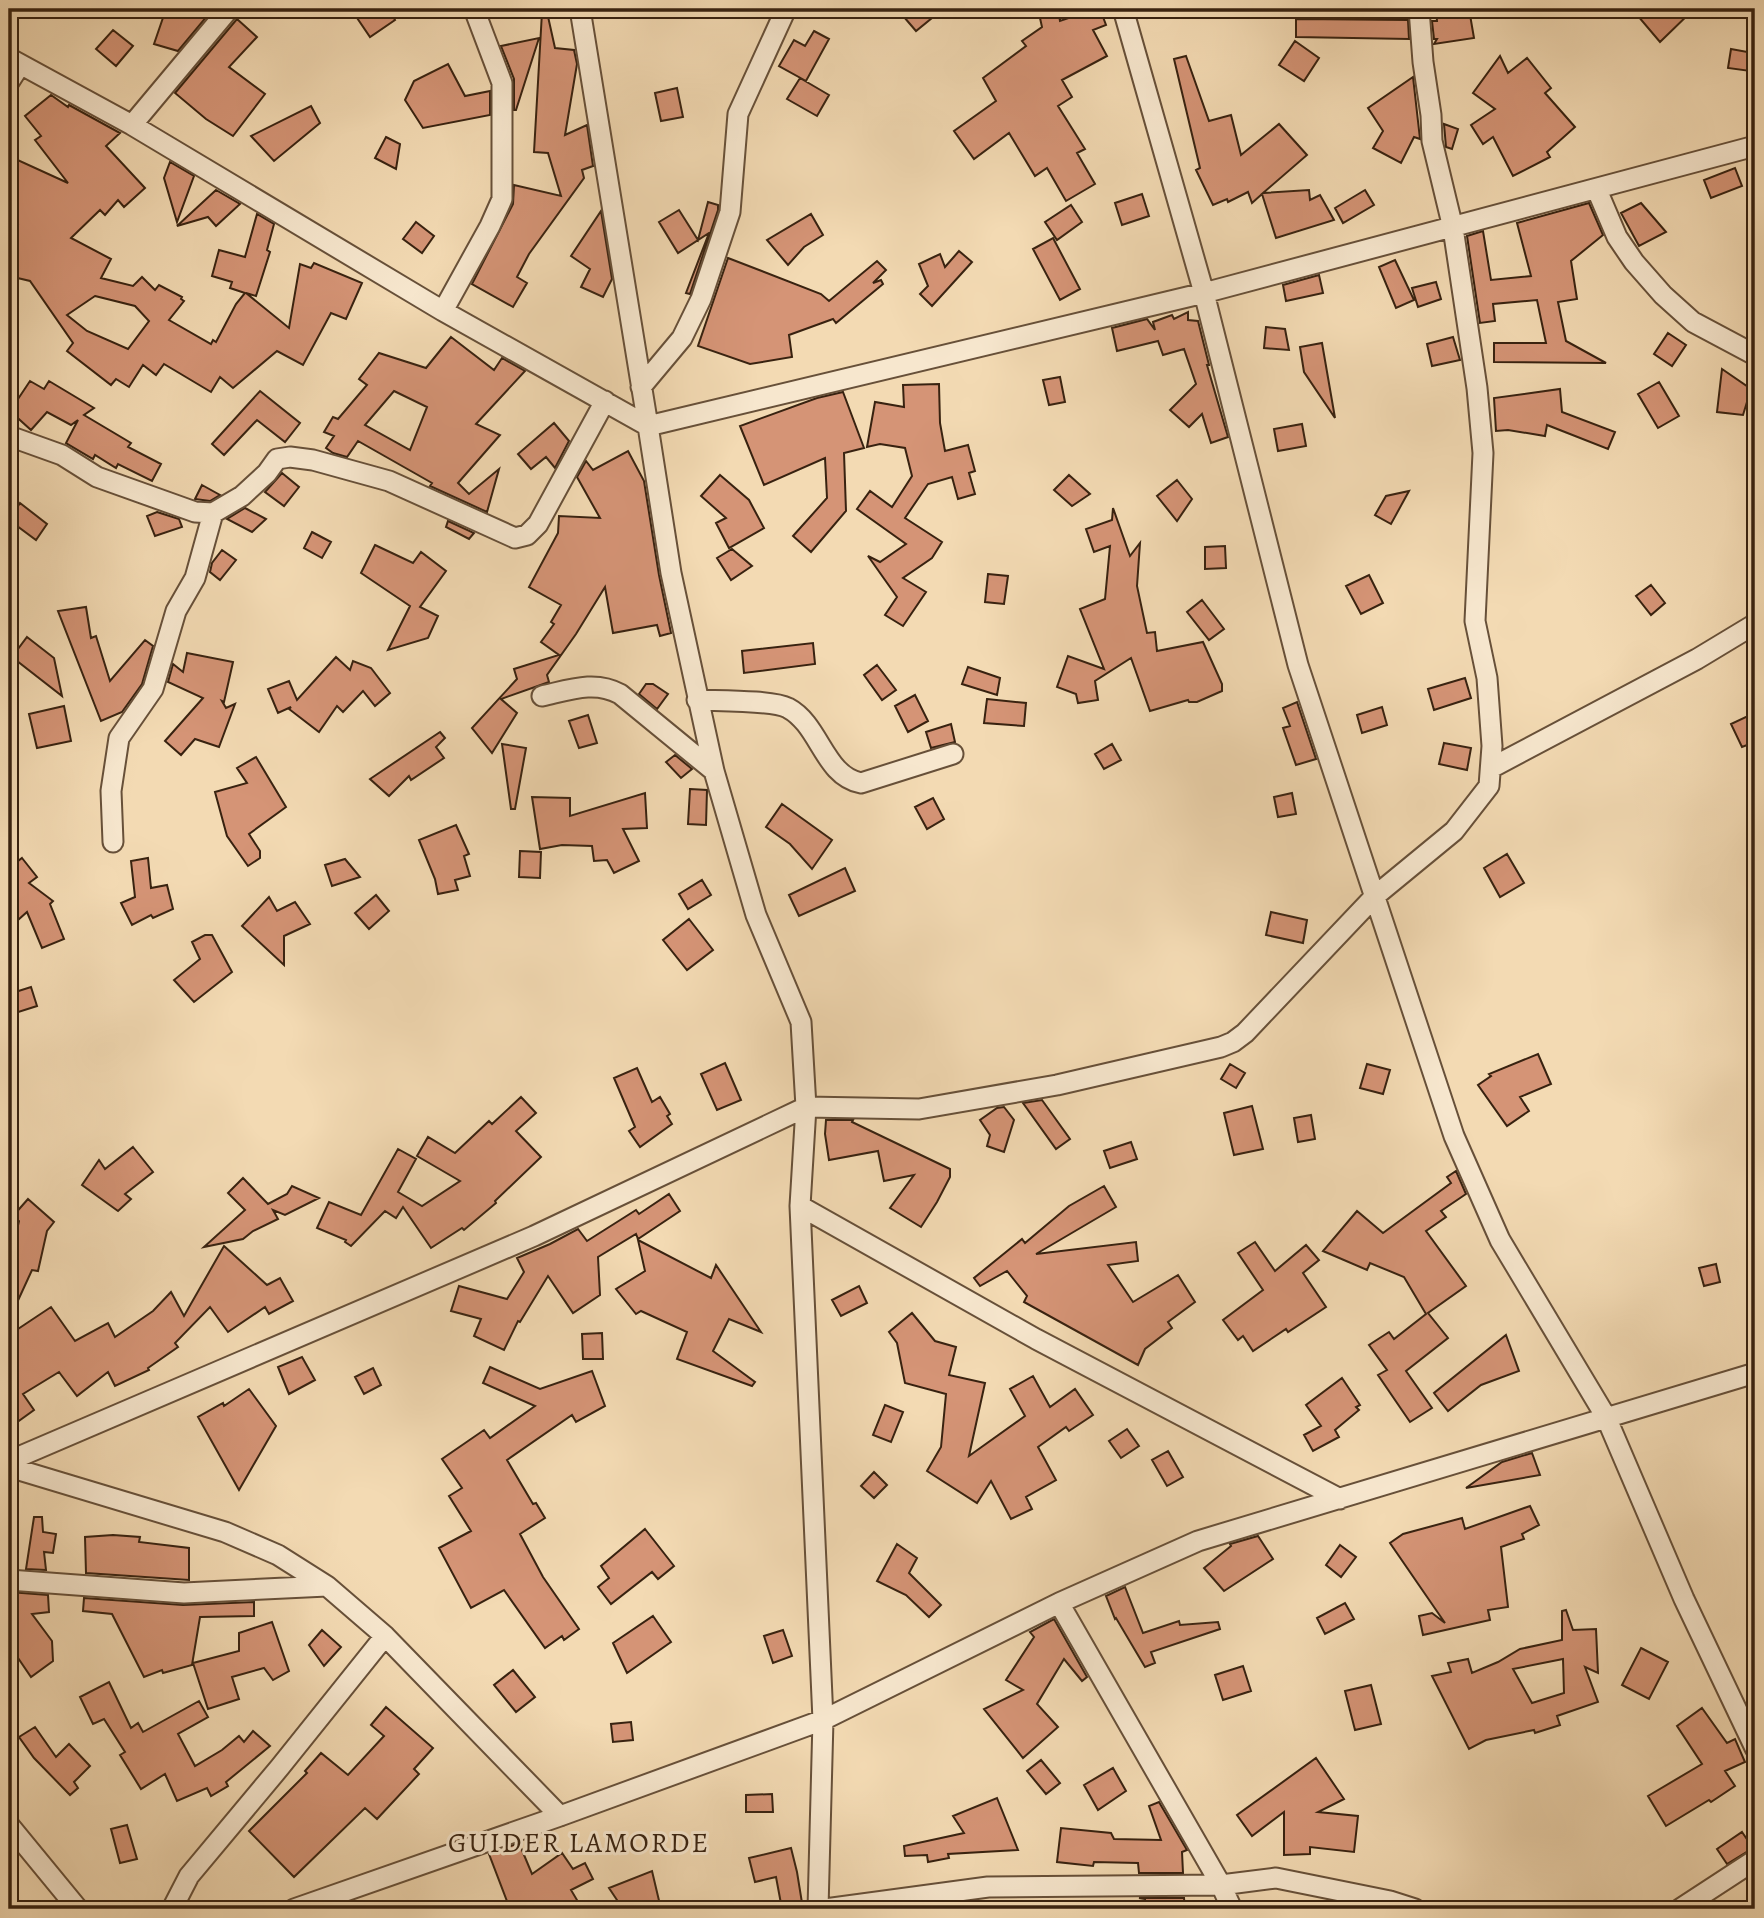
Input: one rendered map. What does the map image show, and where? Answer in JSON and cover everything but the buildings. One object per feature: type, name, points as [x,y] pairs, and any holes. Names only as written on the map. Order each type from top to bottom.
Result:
[{"type":"street","points":[[132,125],[229,9]]},
{"type":"street","points":[[443,311],[502,199],[502,83],[474,9]]},
{"type":"street","points":[[580,9],[671,573],[697,700],[714,771],[756,915],[801,1022],[806,1107],[800,1206],[823,1720],[818,1909]]},
{"type":"street","points":[[641,387],[682,338],[701,299],[730,212],[738,114],[786,9]]},
{"type":"street","points":[[1123,9],[1204,293],[1298,665],[1454,1136],[1500,1240],[1606,1417],[1685,1599],[1755,1748]]},
{"type":"street","points":[[9,1464],[534,1236],[806,1107],[919,1109],[1057,1085],[1233,1042],[1245,1033],[1375,896],[1454,831],[1489,786],[1492,746],[1487,678],[1475,621],[1483,453],[1477,388],[1452,228],[1432,141],[1419,9]]},
{"type":"street","points":[[9,82],[15,62],[132,125],[443,311],[648,426],[1204,293],[1755,146]]},
{"type":"street","points":[[1597,190],[1617,237],[1634,262],[1663,295],[1693,322],[1755,355]]},
{"type":"street","points":[[9,436],[62,455],[97,477],[195,512],[213,513],[242,496],[278,459],[290,457],[313,460],[389,481],[515,538],[527,535],[538,524],[605,401]]},
{"type":"street","points":[[113,842],[111,791],[119,738],[153,689],[176,611],[195,578],[213,513]]},
{"type":"street","points":[[1490,768],[1697,659],[1755,624]]},
{"type":"street","points":[[542,696],[592,686],[607,687],[620,694],[714,771]]},
{"type":"street","points":[[697,700],[785,706],[802,717],[840,773],[851,781],[861,783],[953,754]]},
{"type":"street","points":[[800,1206],[1036,1339],[1340,1499]]},
{"type":"street","points":[[296,1909],[823,1720],[1059,1603],[1198,1541],[1755,1373]]},
{"type":"street","points":[[9,1464],[225,1532],[278,1555],[327,1586],[385,1636],[561,1815]]},
{"type":"street","points":[[9,1580],[184,1593],[327,1586]]},
{"type":"street","points":[[1059,1603],[1222,1885],[1233,1909]]},
{"type":"street","points":[[172,1909],[189,1876],[385,1636]]},
{"type":"street","points":[[9,1825],[78,1909]]},
{"type":"street","points":[[1680,1909],[1755,1860]]},
{"type":"street","points":[[825,1909],[988,1887],[1222,1885],[1276,1878],[1390,1901],[1415,1909]]},
{"type":"district","name":"GUIDER LAMORDE","points":[[579,1842]]}]
